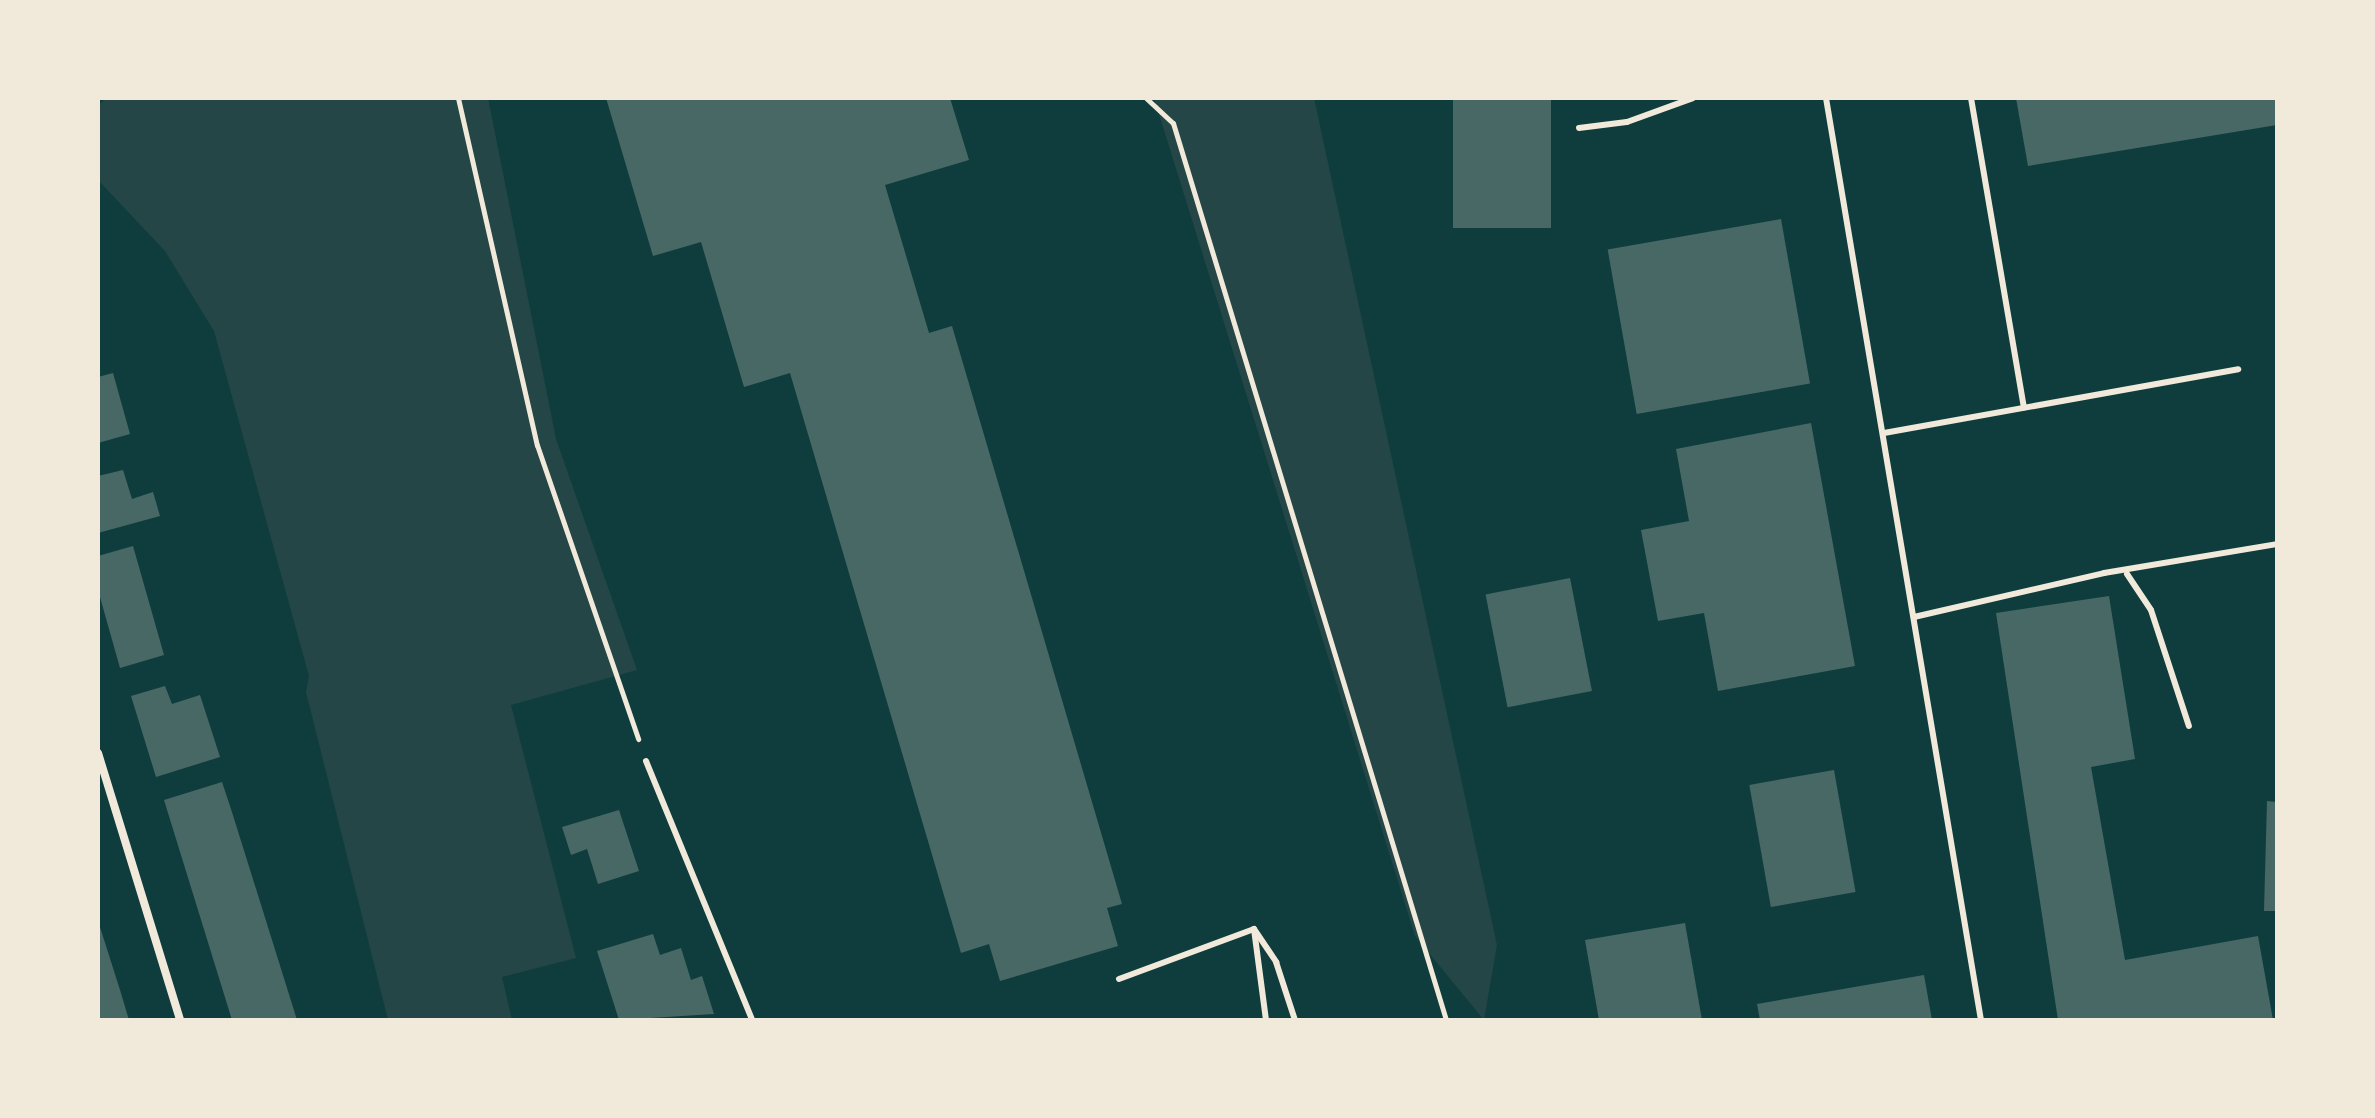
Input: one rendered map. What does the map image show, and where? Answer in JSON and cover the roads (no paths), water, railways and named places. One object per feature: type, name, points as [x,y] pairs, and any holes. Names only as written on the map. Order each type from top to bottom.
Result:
[{"type":"street","points":[[98,753],[180,1020]]},
{"type":"lane","points":[[1579,128],[1627,122],[1693,98]]},
{"type":"lane","points":[[1826,98],[1981,1020]]},
{"type":"lane","points":[[1971,98],[2024,407]]},
{"type":"lane","points":[[1884,433],[2238,369]]},
{"type":"lane","points":[[1914,617],[2104,573],[2127,574],[2277,544]]},
{"type":"lane","points":[[2127,574],[2151,610],[2189,726]]},
{"type":"lane","points":[[646,761],[752,1020]]},
{"type":"lane","points":[[1119,979],[1254,929]]},
{"type":"lane","points":[[1254,929],[1266,1020]]},
{"type":"lane","points":[[1254,929],[1276,962],[1295,1020]]}]
